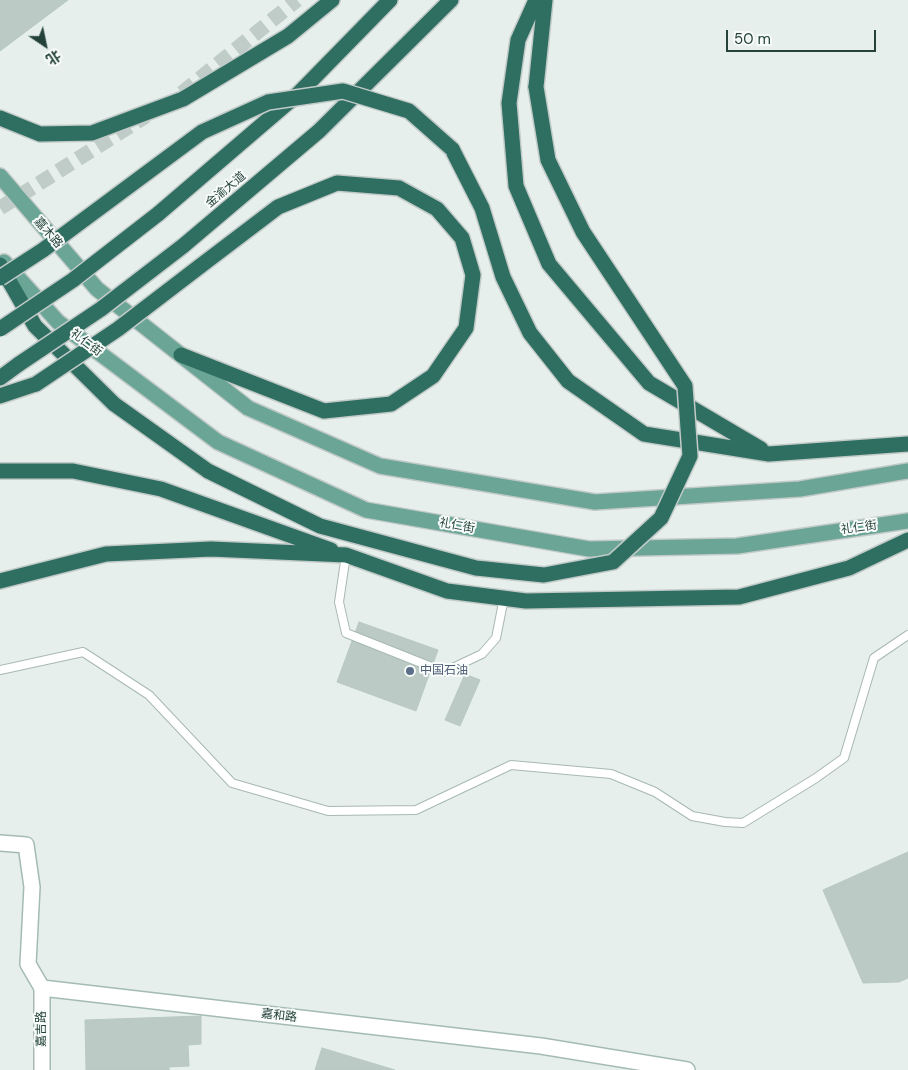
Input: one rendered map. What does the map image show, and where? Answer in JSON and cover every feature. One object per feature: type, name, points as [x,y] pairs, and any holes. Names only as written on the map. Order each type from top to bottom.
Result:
[{"type":"highway","points":[[0,118],[40,134],[92,132],[183,100],[288,36],[332,0]]},
{"type":"highway","name":"金渝大道","points":[[0,329],[73,280],[158,214],[298,94],[390,0]]},
{"type":"highway","name":"金渝大道","points":[[0,378],[101,309],[183,246],[319,131],[451,0]]},
{"type":"highway","points":[[536,0],[518,40],[509,103],[516,186],[549,264],[650,383],[769,454]]},
{"type":"highway","points":[[0,265],[35,326],[114,404],[208,471],[320,526],[476,568],[544,575],[613,562],[661,518],[690,456],[685,386],[583,232],[548,160],[536,87],[546,0]]},
{"type":"highway","points":[[0,278],[43,250],[202,132],[268,102],[343,92],[410,111],[452,149],[482,208],[503,277],[530,333],[568,381],[644,434],[769,454],[908,444]]},
{"type":"highway","points":[[0,396],[36,384],[118,329],[278,207],[338,183],[399,188],[437,208],[462,238],[473,274],[466,328],[433,376],[391,404],[324,411],[180,355]]},
{"type":"highway","points":[[0,471],[73,471],[161,489],[446,591],[526,601],[739,598],[849,568],[908,540]]},
{"type":"highway","points":[[0,581],[106,554],[211,549],[346,556]]},
{"type":"main road","name":"嘉木路","points":[[0,176],[97,289],[180,355]]},
{"type":"main road","name":"礼仁街","points":[[0,258],[58,322],[218,442],[366,510],[589,549],[737,546],[908,521]]},
{"type":"main road","points":[[180,355],[248,408],[380,466],[595,502],[800,489],[908,471]]},
{"type":"street","points":[[0,843],[26,845],[32,887],[28,964],[42,988]]},
{"type":"street","name":"嘉吉路","points":[[42,988],[42,1070]]},
{"type":"street","name":"嘉和路","points":[[42,988],[541,1046],[687,1070]]},
{"type":"lane","points":[[346,556],[340,602],[346,633],[444,672],[482,654],[496,638],[504,598]]},
{"type":"lane","points":[[0,670],[83,652],[149,695],[232,783],[328,811],[416,810],[511,765],[611,774],[655,792],[692,816],[743,823],[816,778],[844,758],[874,658],[908,634]]},
{"type":"building","points":[[0,0],[68,0],[0,51]]},
{"type":"building","points":[[359,622],[438,650],[416,711],[337,682]]},
{"type":"building","points":[[465,674],[480,680],[460,726],[445,720]]},
{"type":"building","points":[[908,852],[908,978],[899,982],[863,983],[823,890]]},
{"type":"building","points":[[201,1016],[201,1044],[188,1045],[189,1066],[169,1067],[169,1070],[86,1070],[85,1020]]},
{"type":"building","points":[[322,1048],[395,1070],[315,1070]]},
{"type":"tunnel","points":[[182,93],[297,0]]},
{"type":"tunnel","points":[[0,208],[146,116]]},
{"type":"place","name":"中国石油","points":[[410,671]]}]
